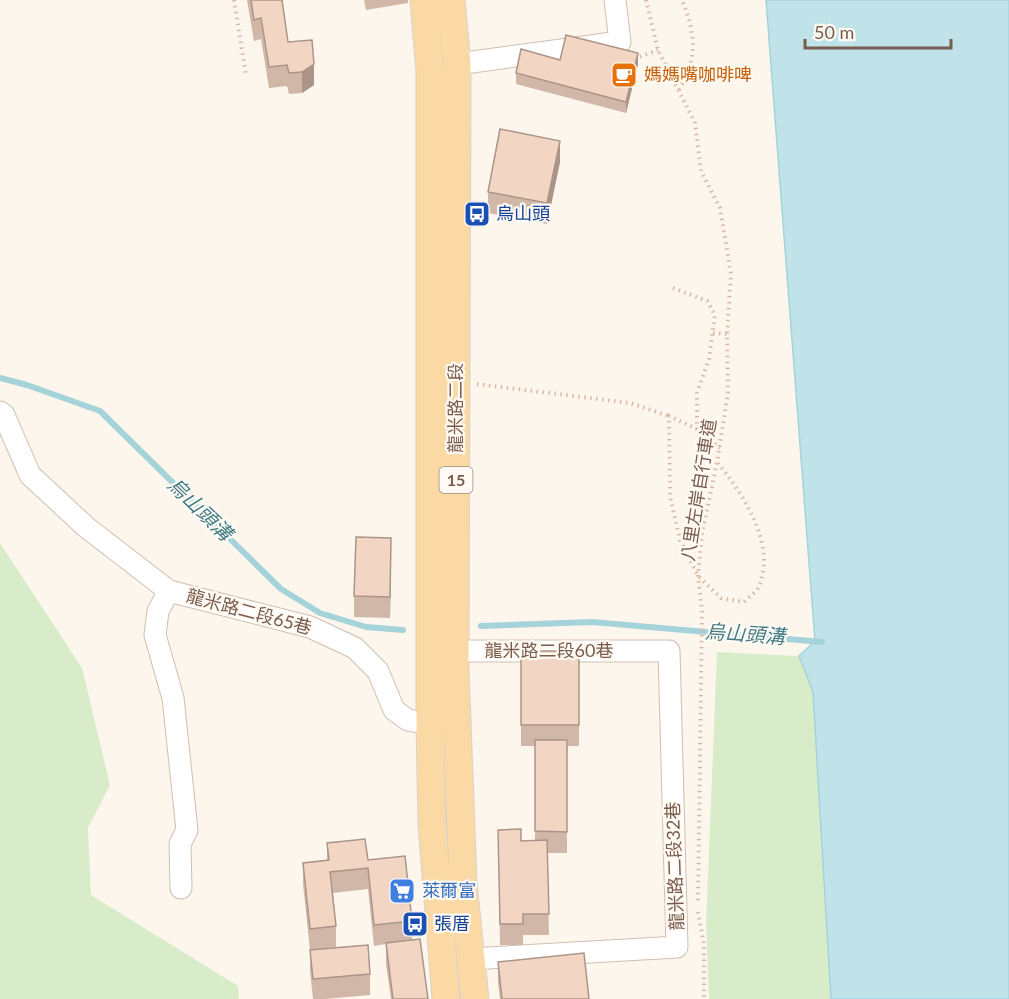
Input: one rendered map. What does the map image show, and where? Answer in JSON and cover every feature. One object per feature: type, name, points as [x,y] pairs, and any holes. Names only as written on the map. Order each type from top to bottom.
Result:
[{"type":"main road","name":"龍米路二段","points":[[424,0],[430,72],[442,651],[458,794],[471,959]]},
{"type":"main road","name":"龍米路二段","points":[[446,999],[432,825],[430,724],[442,651],[456,381],[457,64],[451,0]]},
{"type":"main road","name":"15","points":[[471,959],[475,999]]},
{"type":"street","points":[[457,64],[620,42],[615,0]]},
{"type":"street","name":"龍米路二段65巷","points":[[0,412],[4,415],[30,475],[86,526],[169,591],[310,627],[355,648],[378,671],[394,710],[408,720],[430,724]]},
{"type":"street","points":[[169,591],[158,611],[155,635],[174,709],[187,830],[180,844],[181,888]]},
{"type":"street","name":"龍米路二段60巷","points":[[442,651],[669,651]]},
{"type":"street","name":"龍米路二段32巷","points":[[471,959],[677,947],[669,651]]},
{"type":"path","points":[[234,0],[246,75]]},
{"type":"path","name":"八里左岸自行車道","points":[[646,0],[658,50],[695,123],[701,171],[720,208],[731,274],[727,334],[728,393],[720,448],[702,533],[698,576],[702,611],[698,912],[704,945],[704,999]]},
{"type":"path","points":[[679,91],[691,69],[693,28],[682,0]]},
{"type":"path","points":[[673,288],[707,301],[715,315],[709,359],[697,393],[697,429]]},
{"type":"path","points":[[713,333],[727,334]]},
{"type":"path","points":[[456,381],[630,403],[669,416],[697,429],[720,448]]},
{"type":"path","points":[[669,416],[670,496],[680,540],[698,576],[721,598],[744,602],[760,586],[763,557],[756,524],[740,491],[717,463]]},
{"type":"green space","points":[[0,543],[82,668],[110,785],[88,828],[91,895],[238,986],[239,999],[0,999]]},
{"type":"green space","points":[[717,652],[799,656],[813,691],[831,999],[709,999],[706,925]]},
{"type":"water","points":[[766,0],[1009,0],[1009,999],[831,999],[813,692],[799,656],[815,641]]},
{"type":"building","points":[[251,0],[282,0],[288,42],[312,40],[314,64],[302,72],[289,73],[287,65],[269,67],[261,18],[254,20]]},
{"type":"building","points":[[566,35],[638,53],[626,102],[516,73],[521,49],[560,60]]},
{"type":"building","points":[[500,129],[560,141],[547,203],[488,192]]},
{"type":"building","points":[[356,537],[391,538],[390,597],[354,596]]},
{"type":"building","points":[[521,651],[579,651],[579,725],[521,725]]},
{"type":"building","points":[[535,740],[567,740],[567,832],[535,831]]},
{"type":"building","points":[[521,829],[521,841],[547,840],[549,914],[523,914],[523,924],[500,924],[498,830]]},
{"type":"building","points":[[365,839],[368,860],[405,856],[412,921],[374,925],[368,868],[330,872],[336,926],[310,929],[303,863],[329,860],[327,843]]},
{"type":"building","points":[[420,939],[428,999],[393,999],[386,943]]},
{"type":"building","points":[[368,945],[370,974],[313,979],[310,950]]},
{"type":"building","points":[[584,953],[589,999],[502,999],[498,962]]},
{"type":"waterway","name":"烏山頭溝","points":[[0,378],[27,385],[100,411],[281,589],[320,613],[366,627],[403,630]]},
{"type":"waterway","name":"烏山頭溝","points":[[481,626],[592,622],[822,642]]},
{"type":"place","name":"媽媽嘴咖啡啤","points":[[624,75]]},
{"type":"place","name":"烏山頭","points":[[477,214]]},
{"type":"place","name":"萊爾富","points":[[402,891]]},
{"type":"place","name":"張厝","points":[[415,924]]}]
